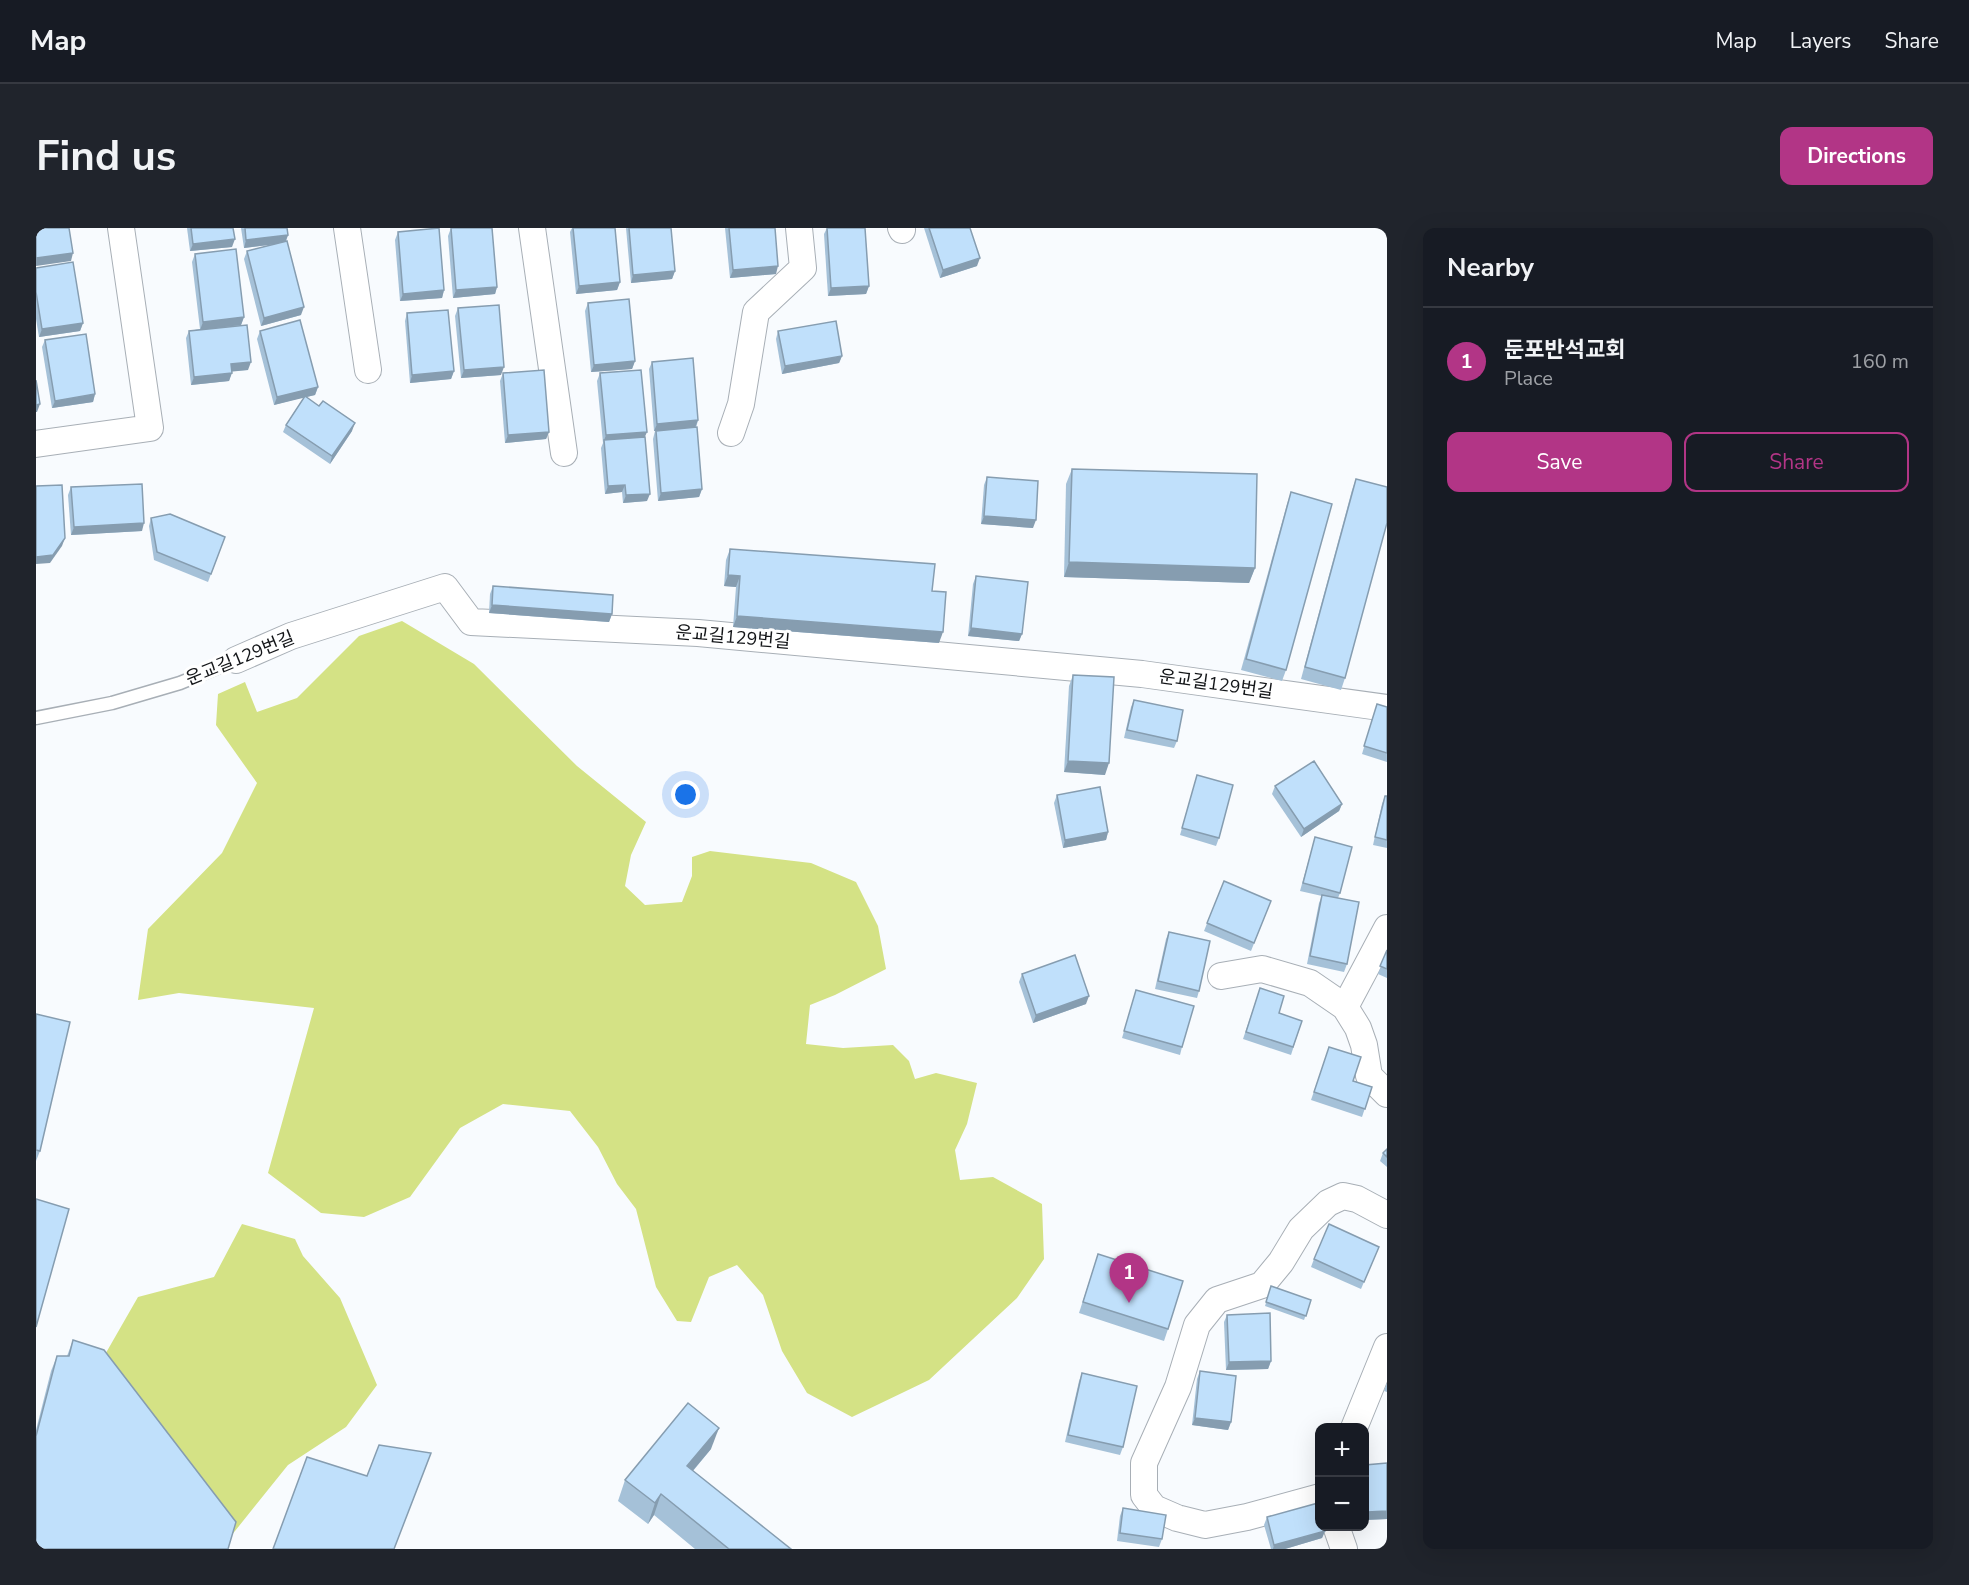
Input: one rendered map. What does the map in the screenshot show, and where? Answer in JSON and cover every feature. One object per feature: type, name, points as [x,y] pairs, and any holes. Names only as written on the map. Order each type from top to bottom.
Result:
[{"type":"street","points":[[36,444],[150,428],[121,228]]},
{"type":"street","points":[[347,228],[368,370]]},
{"type":"street","points":[[532,228],[564,453]]},
{"type":"street","points":[[731,433],[741,404],[756,312],[803,268],[799,228]]},
{"type":"street","name":"운교길129번길","points":[[236,660],[291,636],[445,587],[471,622],[698,633],[1142,674],[1387,708]]},
{"type":"street","points":[[1345,1007],[1387,928]]},
{"type":"street","points":[[1221,976],[1262,969],[1310,983],[1345,1007],[1358,1028],[1370,1076],[1387,1094]]},
{"type":"street","points":[[1315,1498],[1247,1517],[1205,1525],[1177,1518],[1154,1508],[1144,1495],[1144,1463],[1178,1387],[1197,1325],[1217,1300],[1262,1285],[1281,1262],[1301,1229],[1328,1203],[1343,1196],[1357,1199],[1387,1215]]},
{"type":"street","points":[[1356,1423],[1387,1347]]},
{"type":"street","points":[[1337,1531],[1344,1549]]},
{"type":"lane","name":"운교길129번길","points":[[36,718],[112,703],[180,683],[236,660]]},
{"type":"green space","points":[[402,621],[474,664],[577,766],[646,822],[631,855],[625,886],[645,905],[682,902],[692,876],[692,857],[710,851],[811,863],[856,882],[878,926],[886,969],[810,1005],[806,1044],[843,1048],[893,1045],[909,1061],[915,1079],[936,1073],[977,1083],[967,1124],[955,1150],[960,1180],[993,1177],[1042,1204],[1044,1259],[1017,1298],[929,1380],[852,1417],[807,1393],[782,1351],[763,1295],[737,1265],[709,1277],[691,1322],[677,1321],[656,1287],[636,1209],[617,1184],[598,1147],[570,1111],[503,1104],[460,1128],[410,1197],[364,1217],[321,1213],[268,1173],[314,1008],[179,993],[138,1000],[148,929],[222,853],[257,783],[216,725],[218,694],[245,682],[257,712],[297,698],[359,636]]},
{"type":"green space","points":[[242,1224],[295,1239],[303,1256],[340,1298],[377,1385],[346,1427],[288,1465],[231,1536],[99,1365],[138,1297],[214,1277]]},
{"type":"building","points":[[36,228],[69,228],[73,253],[36,258]]},
{"type":"building","points":[[191,228],[233,228],[235,239],[193,244]]},
{"type":"building","points":[[245,228],[287,228],[288,235],[246,240]]},
{"type":"building","points":[[439,228],[444,290],[403,294],[398,232]]},
{"type":"building","points":[[451,228],[492,228],[497,287],[456,290]]},
{"type":"building","points":[[573,228],[615,228],[620,282],[579,286]]},
{"type":"building","points":[[629,228],[671,228],[675,271],[633,275]]},
{"type":"building","points":[[729,228],[775,228],[778,266],[733,270]]},
{"type":"building","points":[[827,228],[865,228],[869,286],[831,288]]},
{"type":"building","points":[[929,228],[970,228],[980,258],[943,270]]},
{"type":"building","points":[[287,241],[304,307],[264,318],[247,251]]},
{"type":"building","points":[[236,249],[244,317],[203,322],[195,254]]},
{"type":"building","points":[[73,262],[83,323],[42,329],[36,292],[36,268]]},
{"type":"building","points":[[629,299],[635,361],[594,365],[588,303]]},
{"type":"building","points":[[499,305],[504,367],[464,370],[458,308]]},
{"type":"building","points":[[448,310],[454,371],[412,375],[407,313]]},
{"type":"building","points":[[300,320],[318,387],[277,397],[260,331]]},
{"type":"building","points":[[836,321],[842,356],[785,366],[778,331]]},
{"type":"building","points":[[247,325],[251,362],[231,364],[232,373],[194,377],[189,331]]},
{"type":"building","points":[[86,334],[95,394],[55,401],[45,340]]},
{"type":"building","points":[[693,358],[698,420],[657,424],[652,362]]},
{"type":"building","points":[[544,370],[549,432],[508,435],[503,373]]},
{"type":"building","points":[[641,370],[647,432],[606,435],[600,373]]},
{"type":"building","points":[[36,380],[40,404],[36,405]]},
{"type":"building","points":[[305,396],[319,406],[323,401],[355,423],[332,456],[286,425]]},
{"type":"building","points":[[697,427],[702,489],[661,493],[656,431]]},
{"type":"building","points":[[645,437],[650,494],[626,495],[625,485],[608,486],[604,440]]},
{"type":"building","points":[[1072,469],[1257,474],[1255,568],[1069,562]]},
{"type":"building","points":[[987,477],[1038,481],[1036,520],[984,516]]},
{"type":"building","points":[[1356,479],[1387,487],[1387,523],[1345,678],[1305,667]]},
{"type":"building","points":[[142,484],[144,523],[74,527],[71,487]]},
{"type":"building","points":[[62,485],[65,538],[53,555],[36,557],[36,486]]},
{"type":"building","points":[[1291,492],[1332,504],[1286,670],[1246,659]]},
{"type":"building","points":[[170,514],[225,537],[211,574],[157,552],[151,518]]},
{"type":"building","points":[[730,549],[935,564],[932,591],[946,592],[943,632],[737,616],[740,576],[728,575]]},
{"type":"building","points":[[976,576],[1028,582],[1022,634],[971,628]]},
{"type":"building","points":[[493,586],[613,595],[612,614],[492,605]]},
{"type":"building","points":[[1073,675],[1114,677],[1109,763],[1068,761]]},
{"type":"building","points":[[1134,700],[1183,710],[1177,741],[1127,730]]},
{"type":"building","points":[[1377,704],[1387,707],[1387,753],[1364,746]]},
{"type":"building","points":[[1314,761],[1342,804],[1304,829],[1275,786]]},
{"type":"building","points":[[1197,775],[1233,785],[1219,838],[1182,828]]},
{"type":"building","points":[[1100,787],[1108,832],[1065,840],[1057,795]]},
{"type":"building","points":[[1385,796],[1387,796],[1387,840],[1375,837]]},
{"type":"building","points":[[1315,837],[1352,847],[1340,893],[1303,883]]},
{"type":"building","points":[[1224,881],[1271,901],[1254,943],[1207,923]]},
{"type":"building","points":[[1322,895],[1359,902],[1347,964],[1310,956]]},
{"type":"building","points":[[1169,932],[1210,941],[1199,991],[1158,981]]},
{"type":"building","points":[[1387,950],[1387,969],[1380,966]]},
{"type":"building","points":[[1075,955],[1089,996],[1036,1015],[1022,974]]},
{"type":"building","points":[[1260,988],[1284,996],[1279,1013],[1302,1021],[1293,1047],[1246,1032]]},
{"type":"building","points":[[1136,990],[1194,1006],[1182,1047],[1124,1031]]},
{"type":"building","points":[[36,1014],[70,1022],[40,1151],[36,1150]]},
{"type":"building","points":[[1329,1047],[1361,1057],[1353,1081],[1372,1087],[1365,1109],[1314,1092]]},
{"type":"building","points":[[36,1199],[69,1209],[36,1327]]},
{"type":"building","points":[[1329,1224],[1379,1247],[1364,1282],[1314,1259]]},
{"type":"building","points":[[1098,1254],[1183,1281],[1168,1329],[1083,1302]]},
{"type":"building","points":[[1271,1286],[1311,1300],[1306,1316],[1266,1302]]},
{"type":"building","points":[[1270,1313],[1271,1361],[1229,1362],[1227,1315]]},
{"type":"building","points":[[73,1340],[104,1350],[236,1522],[228,1549],[36,1549],[36,1436],[57,1356],[69,1356]]},
{"type":"building","points":[[1200,1371],[1236,1376],[1231,1422],[1195,1418]]},
{"type":"building","points":[[1082,1373],[1137,1386],[1123,1447],[1068,1435]]},
{"type":"building","points":[[688,1403],[719,1428],[687,1466],[791,1549],[729,1549],[661,1494],[655,1503],[625,1480]]},
{"type":"building","points":[[379,1445],[431,1453],[394,1549],[273,1549],[307,1457],[367,1476]]},
{"type":"building","points":[[1387,1463],[1387,1511],[1369,1512],[1369,1465]]},
{"type":"building","points":[[1315,1504],[1315,1531],[1325,1531],[1274,1545],[1267,1517]]},
{"type":"building","points":[[1123,1508],[1166,1515],[1162,1539],[1120,1533]]},
{"type":"place","name":"둔포반석교회","points":[[1129,1303]]}]
